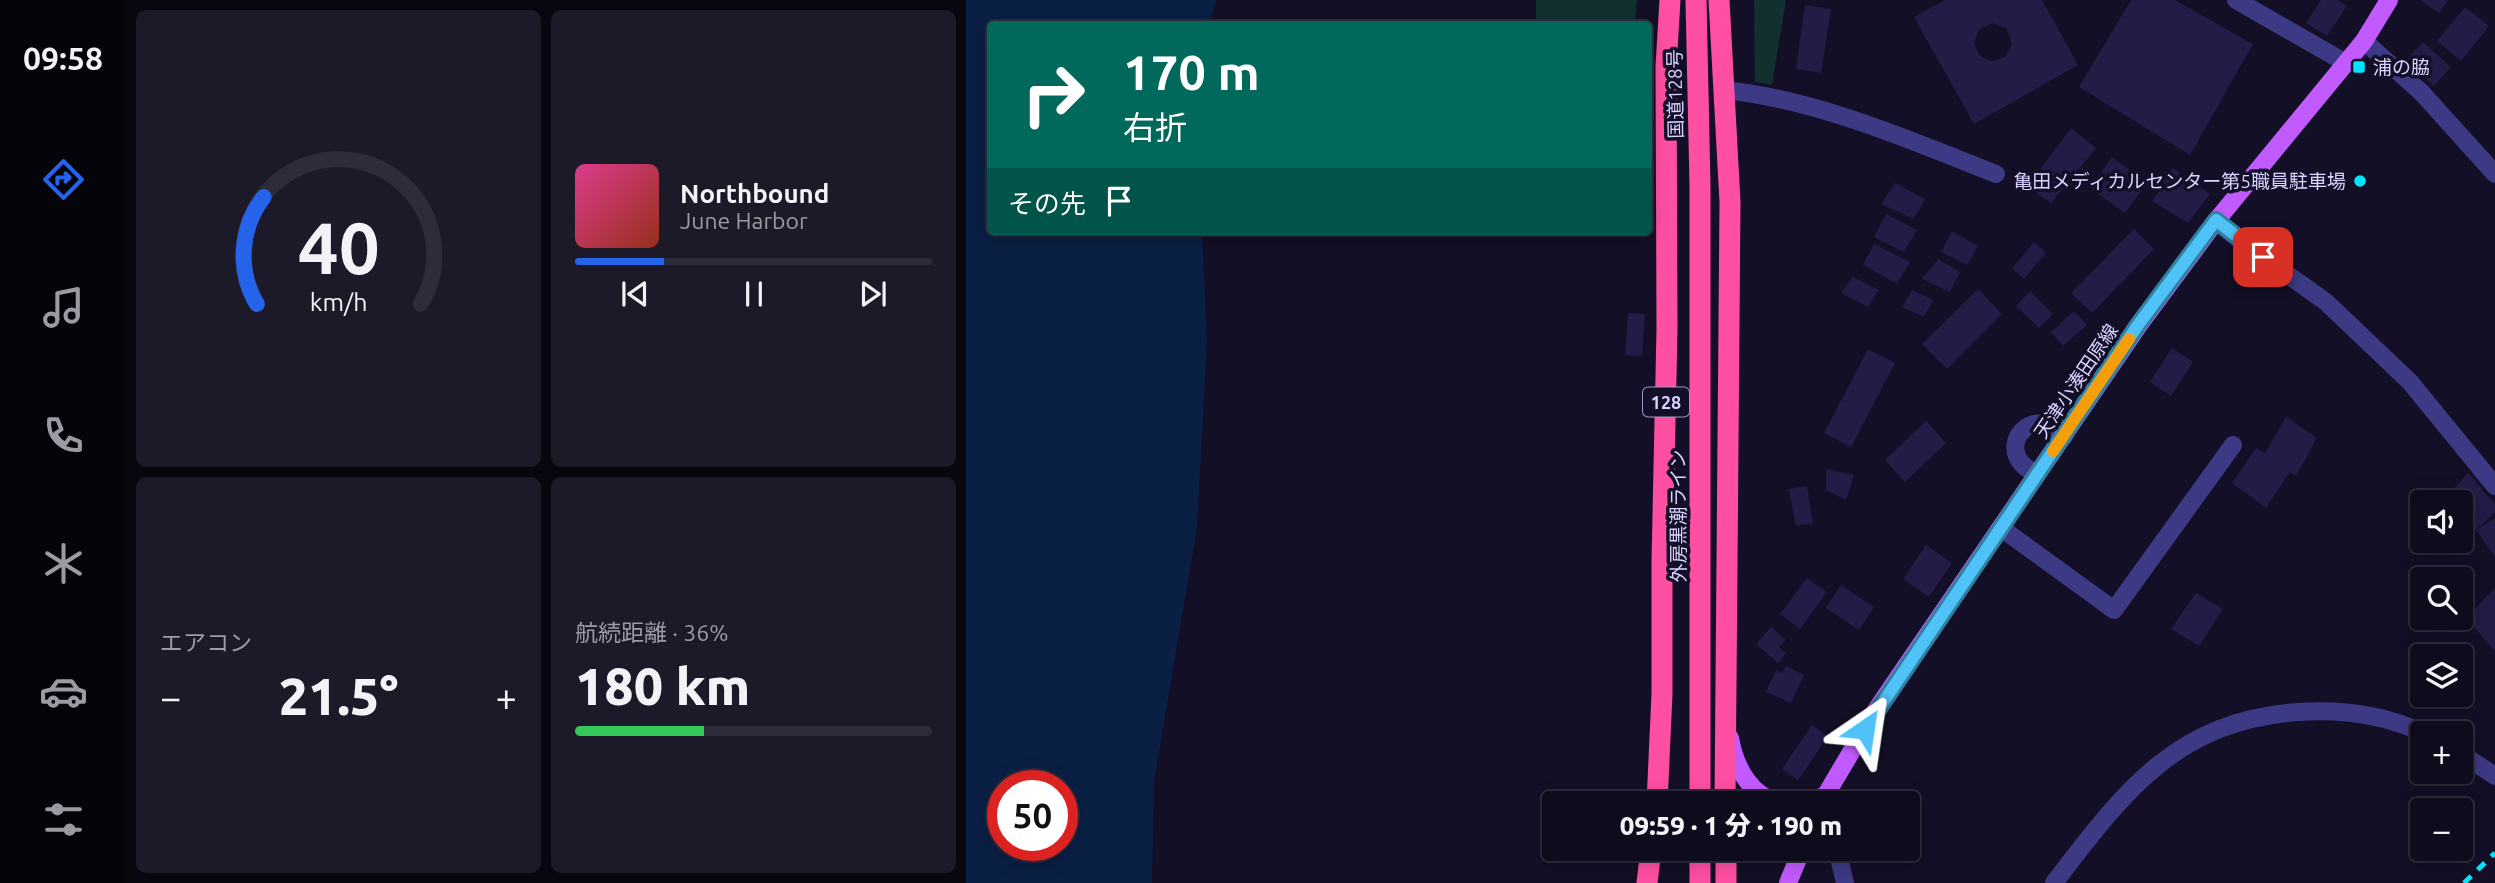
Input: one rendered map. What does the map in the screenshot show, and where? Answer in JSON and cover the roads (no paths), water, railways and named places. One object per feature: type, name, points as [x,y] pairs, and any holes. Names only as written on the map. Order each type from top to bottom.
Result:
[{"type":"highway","name":"128","points":[[1658,791],[1662,694],[1667,329],[1666,66],[1670,0]]},
{"type":"highway","name":"国道128号","points":[[1696,0],[1700,186]]},
{"type":"highway","points":[[1720,0],[1730,202],[1725,791]]},
{"type":"highway","name":"外房黒潮ライン","points":[[1700,186],[1700,791]]},
{"type":"highway","points":[[1647,883],[1650,861]]},
{"type":"highway","points":[[1700,861],[1700,883]]},
{"type":"highway","points":[[1726,861],[1726,883]]},
{"type":"main road","name":"天津小湊田原線","points":[[1830,791],[1876,710],[2138,325],[2216,220],[2364,41],[2389,0]]},
{"type":"main road","points":[[1724,703],[1733,755],[1741,772],[1755,791]]},
{"type":"main road","points":[[1788,883],[1797,861]]},
{"type":"street","points":[[2236,0],[2346,63]]},
{"type":"street","points":[[2364,41],[2422,93],[2495,174]]},
{"type":"street","points":[[1723,90],[1754,93],[1873,125],[1996,174]]},
{"type":"street","points":[[2216,220],[2326,302],[2401,373],[2495,486]]},
{"type":"street","points":[[2037,475],[2017,457],[2015,446],[2020,434],[2029,426],[2039,424],[2051,427],[2064,436]]},
{"type":"street","points":[[2001,528],[2115,610],[2233,445]]},
{"type":"street","points":[[2054,883],[2105,817],[2135,784],[2177,751],[2222,727],[2263,716],[2333,711],[2375,716],[2410,728]]},
{"type":"street","points":[[2473,762],[2494,776]]},
{"type":"street","points":[[1840,861],[1845,883]]},
{"type":"water","points":[[966,0],[1216,0],[1211,21],[987,21],[987,235],[1202,235],[1207,342],[1197,528],[1154,781],[1152,883],[966,883]]},
{"type":"railway","points":[[2464,883],[2495,853]]},
{"type":"place","name":"浦の脇","points":[[2359,67]]},
{"type":"place","name":"亀田メディカルセンター第5職員駐車場","points":[[2360,181]]}]
